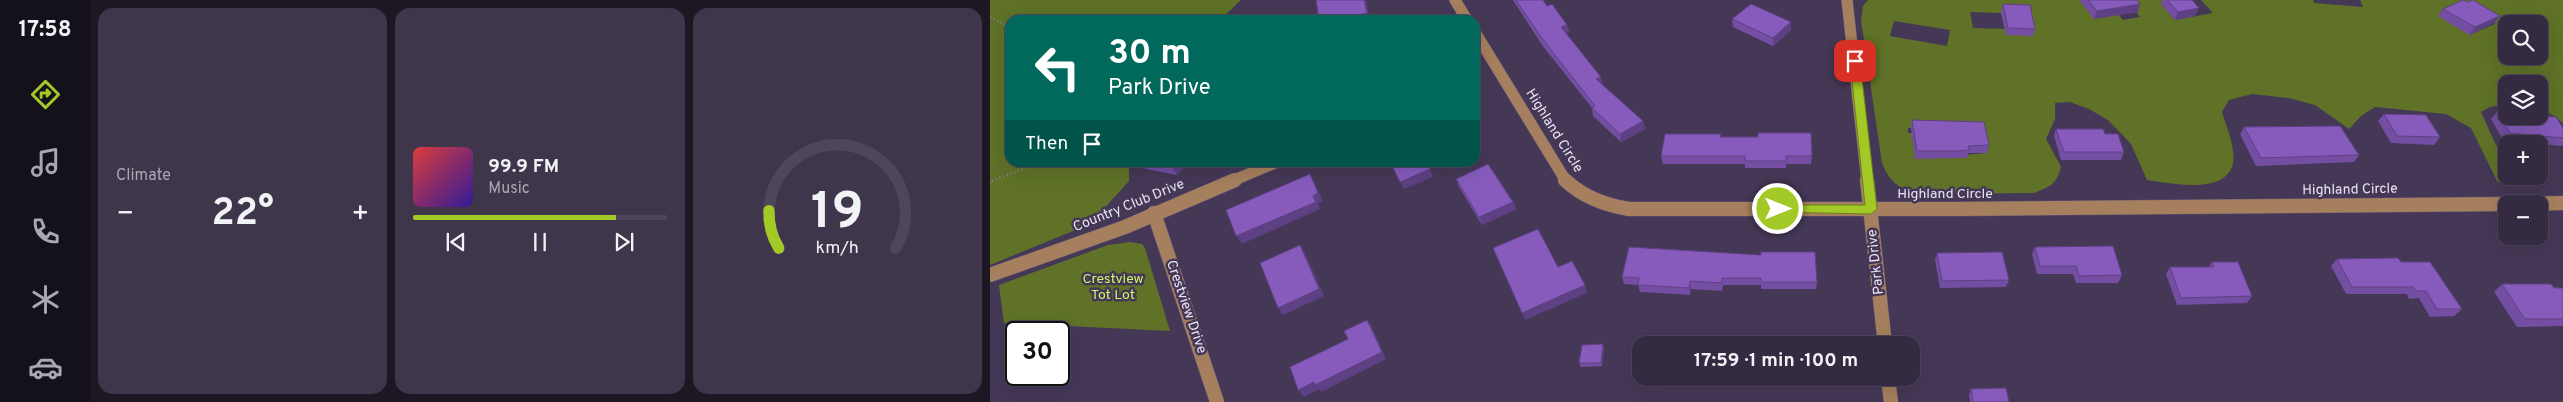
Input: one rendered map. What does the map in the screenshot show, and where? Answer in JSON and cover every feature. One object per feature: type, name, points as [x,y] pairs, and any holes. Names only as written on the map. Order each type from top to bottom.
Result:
[{"type":"street","points":[[1455,0],[1465,15]]},
{"type":"street","name":"Park Drive","points":[[1847,0],[1884,336]]},
{"type":"street","name":"Highland Circle","points":[[1480,40],[1564,179],[1584,196],[1611,206],[1629,209],[2498,204]]},
{"type":"street","name":"Country Club Drive","points":[[990,275],[1125,227],[1265,167]]},
{"type":"street","points":[[2548,203],[2563,203]]},
{"type":"street","name":"Crestview Drive","points":[[1154,213],[1217,402]]},
{"type":"street","points":[[1889,386],[1891,402]]},
{"type":"path","points":[[990,17],[1005,24]]},
{"type":"path","points":[[990,182],[1028,167]]},
{"type":"green space","points":[[990,0],[1241,0],[1225,15],[1005,15],[1005,167],[1129,167],[1129,181],[1090,224],[990,265]]},
{"type":"green space","points":[[1868,0],[2079,0],[2119,15],[2123,20],[2140,17],[2127,0],[2190,0],[2162,5],[2175,20],[2213,13],[2201,0],[2313,0],[2314,3],[2363,7],[2360,0],[2563,0],[2563,123],[2548,113],[2548,75],[2498,75],[2498,106],[2481,112],[2498,148],[2498,183],[2471,128],[2446,114],[2375,107],[2361,116],[2349,129],[2315,105],[2289,98],[2252,94],[2229,100],[2222,112],[2233,148],[2234,156],[2231,169],[2225,177],[2216,182],[2193,185],[2147,180],[2131,144],[2108,120],[2089,109],[2070,102],[2055,103],[2055,119],[2046,139],[2061,167],[2057,178],[2052,184],[2034,193],[1921,194],[1897,185],[1892,181],[1882,163],[1861,20],[1863,6]],"holes":[[[2467,7],[2495,23],[2495,24],[2469,35]],[[1970,12],[2001,13],[2005,29],[1973,28]],[[1894,21],[1950,30],[1947,46],[1890,36]],[[1908,128],[1935,128],[1987,153],[1916,159],[1912,133],[1908,133]]]},
{"type":"green space","name":"Crestview Tot Lot","points":[[1130,242],[1142,244],[1145,248],[1170,331],[1070,326],[1070,321],[1005,321],[1004,323],[999,285],[1108,245]]},
{"type":"building","points":[[1316,0],[1364,0],[1367,13],[1359,15],[1318,15]]},
{"type":"building","points":[[1516,0],[1543,0],[1547,6],[1552,4],[1567,25],[1561,27],[1601,77],[1596,79],[1643,121],[1620,134],[1592,108],[1595,106],[1541,37]]},
{"type":"building","points":[[2088,0],[2137,0],[2140,4],[2097,11]]},
{"type":"building","points":[[2167,0],[2192,0],[2199,8],[2178,12]]},
{"type":"building","points":[[2463,0],[2467,2],[2473,0],[2498,15],[2498,17],[2475,27],[2443,9]]},
{"type":"building","points":[[1751,4],[1791,22],[1773,38],[1732,19]]},
{"type":"building","points":[[2003,4],[2030,5],[2035,29],[2008,28]]},
{"type":"building","points":[[2384,114],[2426,115],[2440,137],[2397,136]]},
{"type":"building","points":[[2548,116],[2556,117],[2563,128],[2563,138],[2548,137],[2548,135],[2510,133],[2505,125],[2548,125]]},
{"type":"building","points":[[1912,120],[1984,122],[1989,145],[1968,146],[1969,150],[1958,151],[1917,151]]},
{"type":"building","points":[[2340,126],[2359,155],[2261,158],[2244,127]]},
{"type":"building","points":[[2056,129],[2103,129],[2105,134],[2118,134],[2124,152],[2064,152]]},
{"type":"building","points":[[1758,133],[1811,133],[1812,156],[1786,156],[1786,161],[1745,161],[1745,156],[1661,156],[1665,134],[1721,134],[1720,137],[1758,137]]},
{"type":"building","points":[[1488,164],[1513,202],[1479,217],[1456,179]]},
{"type":"building","points":[[1392,167],[1429,167],[1430,169],[1400,182]]},
{"type":"building","points":[[1310,174],[1318,193],[1313,196],[1316,202],[1236,236],[1226,210]]},
{"type":"building","points":[[1538,229],[1558,267],[1572,261],[1585,285],[1522,313],[1493,248]]},
{"type":"building","points":[[1300,245],[1319,289],[1278,308],[1260,263]]},
{"type":"building","points":[[2113,246],[2122,275],[2079,276],[2076,266],[2040,266],[2035,247]]},
{"type":"building","points":[[1629,247],[1761,255],[1761,252],[1815,252],[1817,282],[1761,282],[1761,278],[1722,278],[1721,283],[1690,281],[1689,288],[1638,285],[1639,278],[1622,277]]},
{"type":"building","points":[[2002,252],[2009,280],[1942,281],[1937,253]]},
{"type":"building","points":[[2398,258],[2401,262],[2430,262],[2462,309],[2437,309],[2426,291],[2416,291],[2413,287],[2352,287],[2337,259]]},
{"type":"building","points":[[2212,262],[2238,262],[2252,296],[2181,298],[2170,267],[2214,267]]},
{"type":"building","points":[[2502,284],[2551,284],[2554,288],[2563,288],[2563,319],[2525,319]]},
{"type":"building","points":[[1367,320],[1382,352],[1315,385],[1314,382],[1298,390],[1290,367],[1348,339],[1344,331]]},
{"type":"building","points":[[1603,344],[1601,363],[1579,363],[1582,345]]},
{"type":"building","points":[[2006,388],[2009,402],[1973,402],[1971,389]]},
{"type":"route","points":[[1778,209],[1871,209],[1855,61]]}]
